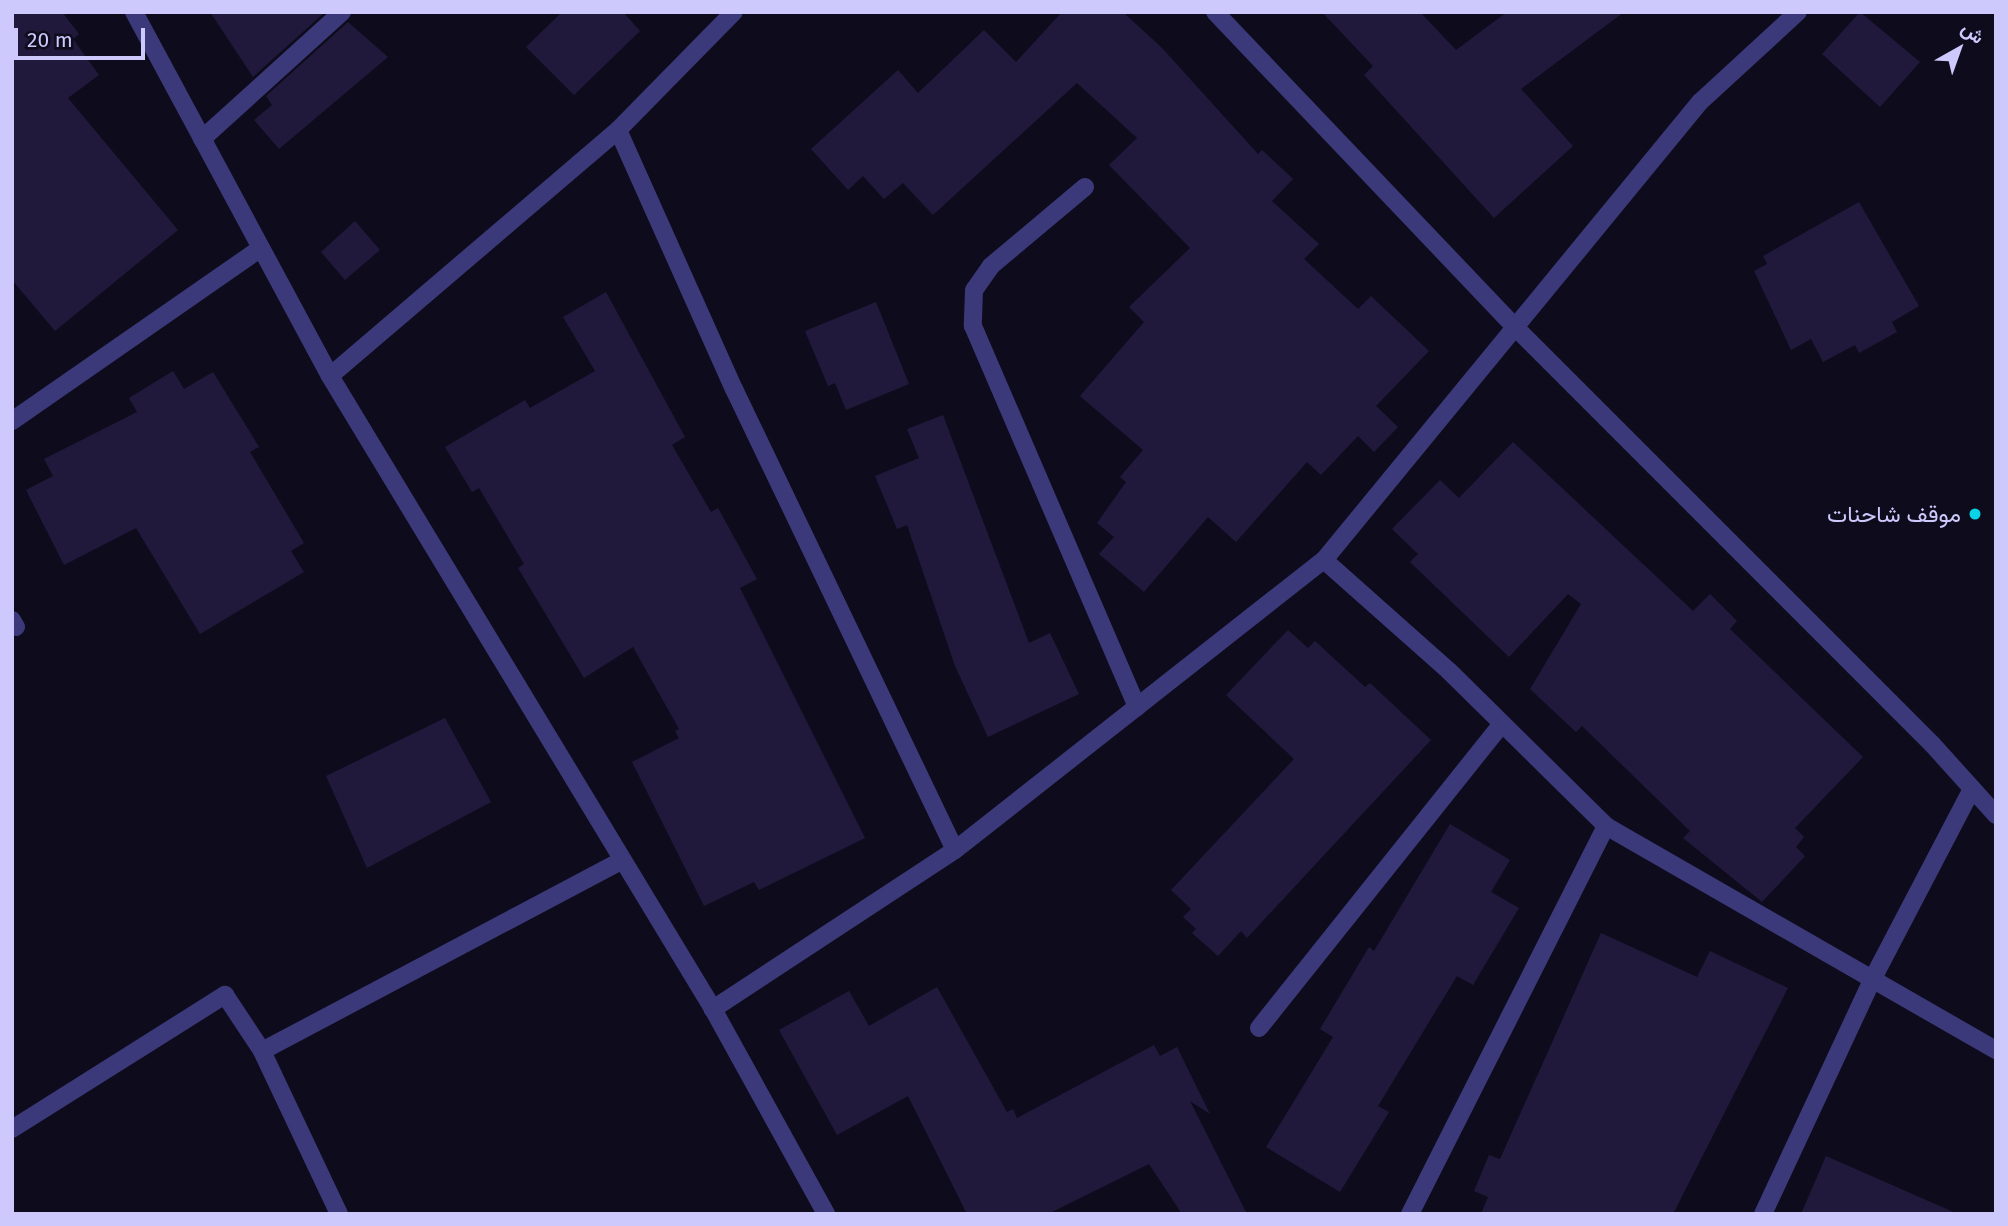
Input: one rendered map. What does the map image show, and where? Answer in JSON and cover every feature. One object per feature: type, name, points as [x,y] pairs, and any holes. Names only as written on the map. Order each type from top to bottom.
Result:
[{"type":"street","points":[[134,12],[330,376],[713,1009],[826,1214]]},
{"type":"street","points":[[202,139],[341,12]]},
{"type":"street","points":[[330,376],[618,130],[734,12]]},
{"type":"street","points":[[1215,12],[1517,329],[1996,815]]},
{"type":"street","points":[[713,1009],[956,850],[1324,560],[1517,329],[1700,102],[1798,12]]},
{"type":"street","points":[[618,130],[734,389],[956,850]]},
{"type":"street","points":[[1085,187],[991,266],[974,290],[973,326],[1137,707]]},
{"type":"street","points":[[12,421],[261,248]]},
{"type":"street","points":[[1324,560],[1606,825],[1871,982],[1996,1049]]},
{"type":"street","points":[[1259,1028],[1501,724]]},
{"type":"street","points":[[1763,1214],[1871,982],[1972,789]]},
{"type":"street","points":[[1410,1214],[1606,825]]},
{"type":"street","points":[[262,1051],[621,861]]},
{"type":"street","points":[[12,1129],[216,996],[225,995],[235,1004],[262,1051],[339,1214]]},
{"type":"building","points":[[12,12],[62,12],[79,34],[73,39],[99,75],[68,98],[178,230],[55,331],[12,280]]},
{"type":"building","points":[[210,12],[325,12],[253,77]]},
{"type":"building","points":[[562,12],[623,12],[640,31],[574,95],[526,47]]},
{"type":"building","points":[[1062,12],[1123,12],[1163,49],[1258,154],[1262,150],[1293,179],[1272,201],[1319,244],[1304,259],[1358,309],[1371,296],[1429,351],[1376,406],[1398,427],[1374,452],[1358,436],[1321,475],[1307,462],[1236,542],[1208,517],[1144,592],[1099,554],[1114,537],[1097,523],[1126,482],[1120,477],[1143,450],[1080,396],[1144,322],[1129,307],[1190,248],[1109,165],[1137,138],[1077,83],[933,215],[903,183],[884,199],[863,176],[848,190],[811,149],[898,70],[918,93],[984,30],[1016,62]]},
{"type":"building","points":[[1322,12],[1420,12],[1456,50],[1507,12],[1624,12],[1521,89],[1573,146],[1494,218],[1364,75],[1373,66]]},
{"type":"building","points":[[1860,12],[1920,62],[1880,107],[1822,54]]},
{"type":"building","points":[[348,22],[388,57],[279,149],[254,120],[272,105],[266,96]]},
{"type":"building","points":[[1859,202],[1919,306],[1892,322],[1897,332],[1859,353],[1855,345],[1823,362],[1811,339],[1791,350],[1754,271],[1767,264],[1763,256]]},
{"type":"building","points":[[355,221],[380,250],[345,280],[321,252]]},
{"type":"building","points":[[606,292],[685,437],[672,445],[711,512],[718,508],[757,579],[740,588],[865,838],[759,890],[754,882],[704,906],[632,762],[679,738],[675,731],[679,729],[633,647],[584,678],[518,568],[524,564],[479,488],[472,492],[445,447],[525,400],[530,408],[595,371],[563,317]]},
{"type":"building","points":[[876,302],[909,384],[846,410],[835,383],[828,386],[805,331]]},
{"type":"building","points":[[173,371],[184,389],[213,372],[259,447],[250,452],[304,543],[291,551],[304,572],[200,634],[136,528],[64,565],[26,490],[53,476],[44,459],[137,412],[129,398]]},
{"type":"building","points":[[943,415],[1029,643],[1050,633],[1079,694],[988,737],[955,666],[907,525],[897,529],[875,476],[919,458],[907,429]]},
{"type":"building","points":[[1513,442],[1693,611],[1710,594],[1737,621],[1730,629],[1863,757],[1795,828],[1804,837],[1796,847],[1805,856],[1762,902],[1683,838],[1690,831],[1582,726],[1576,732],[1530,689],[1581,604],[1568,594],[1509,657],[1410,562],[1418,554],[1392,529],[1440,480],[1459,498]]},
{"type":"building","points":[[1288,630],[1308,648],[1315,641],[1365,687],[1370,683],[1431,740],[1247,938],[1241,931],[1218,956],[1192,933],[1196,929],[1183,917],[1191,909],[1171,890],[1294,759],[1226,695]]},
{"type":"building","points":[[445,718],[491,802],[367,868],[326,776]]},
{"type":"building","points":[[1450,824],[1510,860],[1491,892],[1519,908],[1473,985],[1457,976],[1378,1106],[1389,1112],[1340,1192],[1266,1147],[1333,1037],[1320,1029],[1369,947],[1374,951]]},
{"type":"building","points":[[1601,933],[1697,977],[1710,951],[1788,988],[1673,1214],[1481,1214],[1488,1197],[1474,1191],[1489,1155],[1500,1159]]},
{"type":"building","points":[[937,987],[1007,1112],[1013,1109],[1017,1118],[1154,1045],[1160,1056],[1177,1047],[1210,1114],[1190,1101],[1247,1214],[1182,1214],[1149,1164],[1048,1214],[967,1214],[908,1096],[837,1135],[779,1030],[849,991],[869,1026]]},
{"type":"building","points":[[1826,1156],[1958,1214],[1801,1214]]},
{"type":"place","name":"موقف شاحنات","points":[[1975,514]]}]
